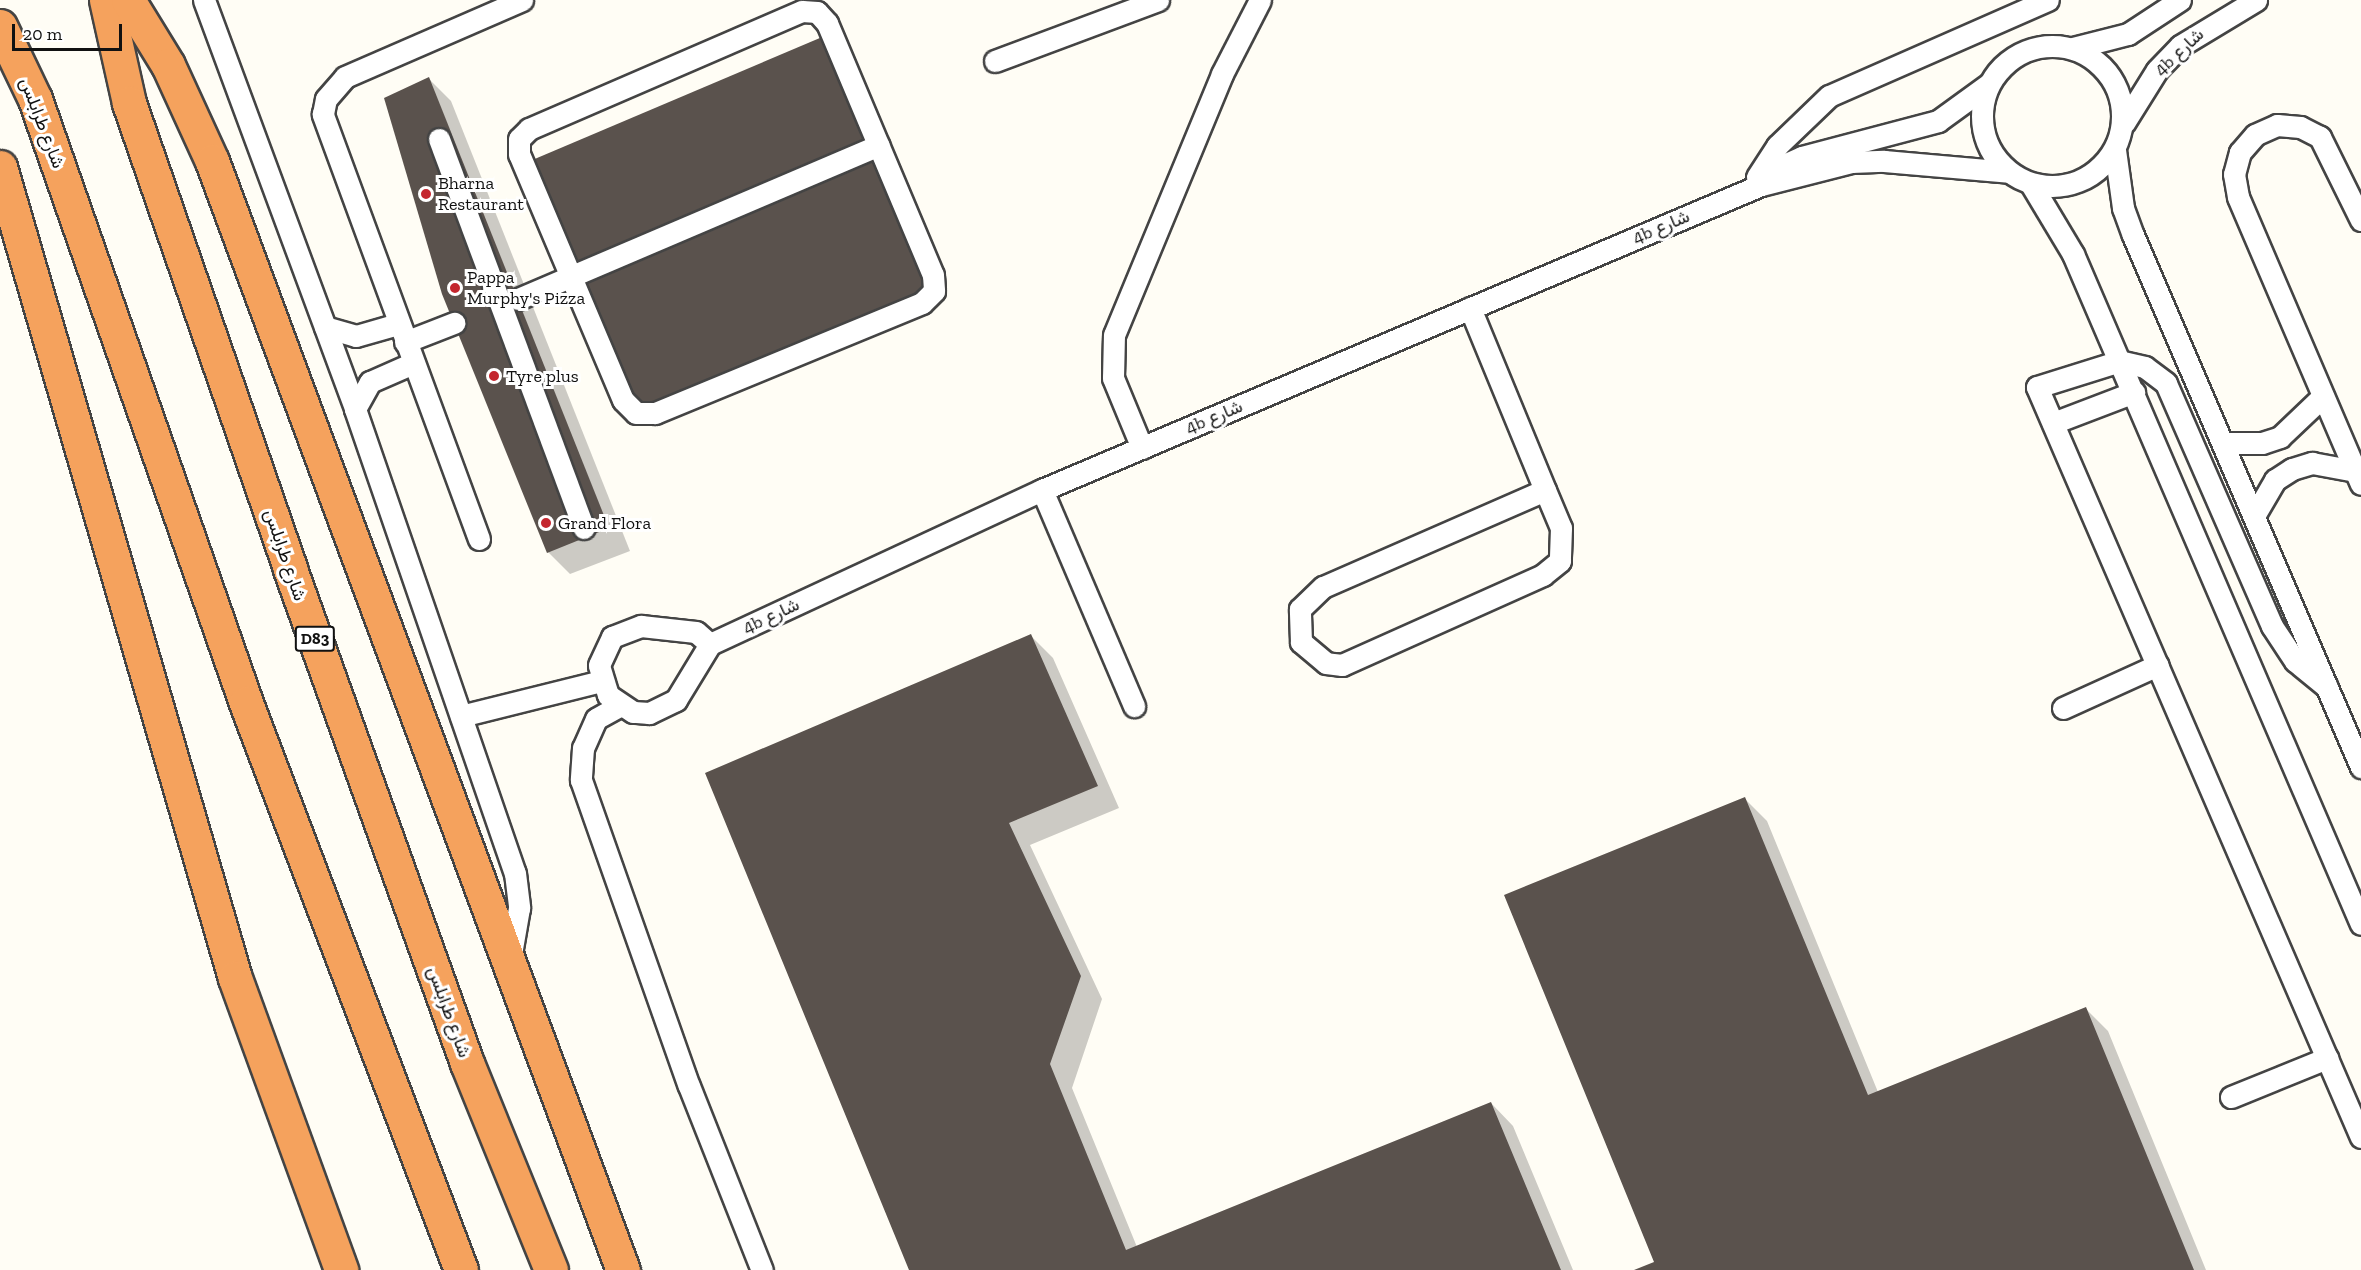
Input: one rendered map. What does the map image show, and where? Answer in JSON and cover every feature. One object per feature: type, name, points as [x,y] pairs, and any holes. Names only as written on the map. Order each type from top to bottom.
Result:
[{"type":"highway","name":"شارع طرابلس","points":[[106,0],[129,103],[286,558],[467,1063],[551,1270]]},
{"type":"highway","points":[[128,0],[168,65],[212,161],[508,970],[623,1270]]},
{"type":"highway","name":"شارع طرابلس","points":[[0,26],[35,99],[246,704],[461,1270]]},
{"type":"highway","points":[[0,168],[235,978],[341,1270]]},
{"type":"lane","points":[[204,0],[355,410],[515,873],[519,908],[508,970]]},
{"type":"lane","points":[[479,539],[325,130],[326,99],[345,77],[522,0]]},
{"type":"lane","points":[[995,61],[1158,0]]},
{"type":"lane","points":[[1142,448],[1113,378],[1114,335],[1222,74],[1260,0]]},
{"type":"lane","points":[[1757,177],[1777,146],[1829,96],[2048,0]]},
{"type":"lane","name":"4b شارع","points":[[1723,201],[1757,177],[1802,157],[1938,121],[1989,84],[2004,64],[2024,51],[2073,48],[2128,34],[2180,0]]},
{"type":"lane","name":"4b شارع","points":[[2115,150],[2122,127],[2151,79],[2180,46],[2256,0]]},
{"type":"lane","points":[[802,12],[824,16],[879,145],[935,283],[922,303],[645,415],[628,409],[519,154],[523,133],[802,12]]},
{"type":"lane","name":"4b شارع","points":[[2073,48],[2112,78],[2122,102],[2122,127]]},
{"type":"lane","name":"4b شارع","points":[[1989,84],[1982,107],[1983,131],[1993,154],[2009,172],[2031,184]]},
{"type":"lane","points":[[2358,477],[2238,197],[2234,174],[2240,152],[2255,135],[2277,125],[2300,127],[2320,137],[2361,220]]},
{"type":"lane","points":[[438,139],[584,528]]},
{"type":"lane","points":[[518,299],[879,145]]},
{"type":"lane","points":[[2031,184],[2079,182],[2115,150]]},
{"type":"lane","points":[[2115,150],[2123,208],[2361,767]]},
{"type":"lane","name":"4b شارع","points":[[710,644],[1042,490],[1723,201],[1851,162],[1926,160],[2009,172]]},
{"type":"lane","points":[[2031,184],[2061,229],[2134,392],[2361,924]]},
{"type":"lane","points":[[1470,308],[1545,490],[1564,538],[1553,569],[1342,664],[1326,663],[1302,642],[1300,609],[1323,586],[1545,490]]},
{"type":"lane","points":[[325,327],[356,336],[402,333],[454,323]]},
{"type":"lane","points":[[2327,687],[2295,661],[2272,626],[2173,393],[2157,374],[2120,361],[2037,387],[2361,1137]]},
{"type":"lane","points":[[355,410],[370,382],[413,363]]},
{"type":"lane","points":[[2053,423],[2134,392]]},
{"type":"lane","points":[[2223,444],[2252,444],[2280,437],[2324,396]]},
{"type":"lane","points":[[2254,516],[2275,480],[2292,469],[2312,463],[2358,477]]},
{"type":"lane","points":[[1042,490],[1134,706]]},
{"type":"lane","points":[[625,628],[696,632],[710,644],[684,689],[664,709],[633,712],[619,706],[600,681],[603,650],[625,628]]},
{"type":"lane","points":[[2063,708],[2158,665]]},
{"type":"lane","points":[[461,716],[600,681]]},
{"type":"lane","points":[[619,706],[596,719],[583,748],[581,780],[689,1086],[762,1270]]},
{"type":"lane","points":[[2231,1097],[2327,1058]]},
{"type":"building","points":[[834,32],[943,290],[641,418],[531,161]]},
{"type":"building","points":[[429,77],[609,528],[547,553],[442,294],[384,98]]},
{"type":"building","points":[[1031,634],[1098,786],[1009,823],[1081,976],[1050,1064],[1126,1250],[1491,1102],[1561,1270],[909,1270],[705,773]]},
{"type":"building","points":[[1745,797],[1868,1095],[2086,1007],[2194,1270],[1634,1270],[1654,1262],[1504,895]]},
{"type":"place","name":"Bharna Restaurant","points":[[426,194]]},
{"type":"place","name":"Pappa Murphy's Pizza","points":[[455,288]]},
{"type":"place","name":"Tyre plus","points":[[494,376]]},
{"type":"place","name":"Grand Flora","points":[[546,523]]}]
